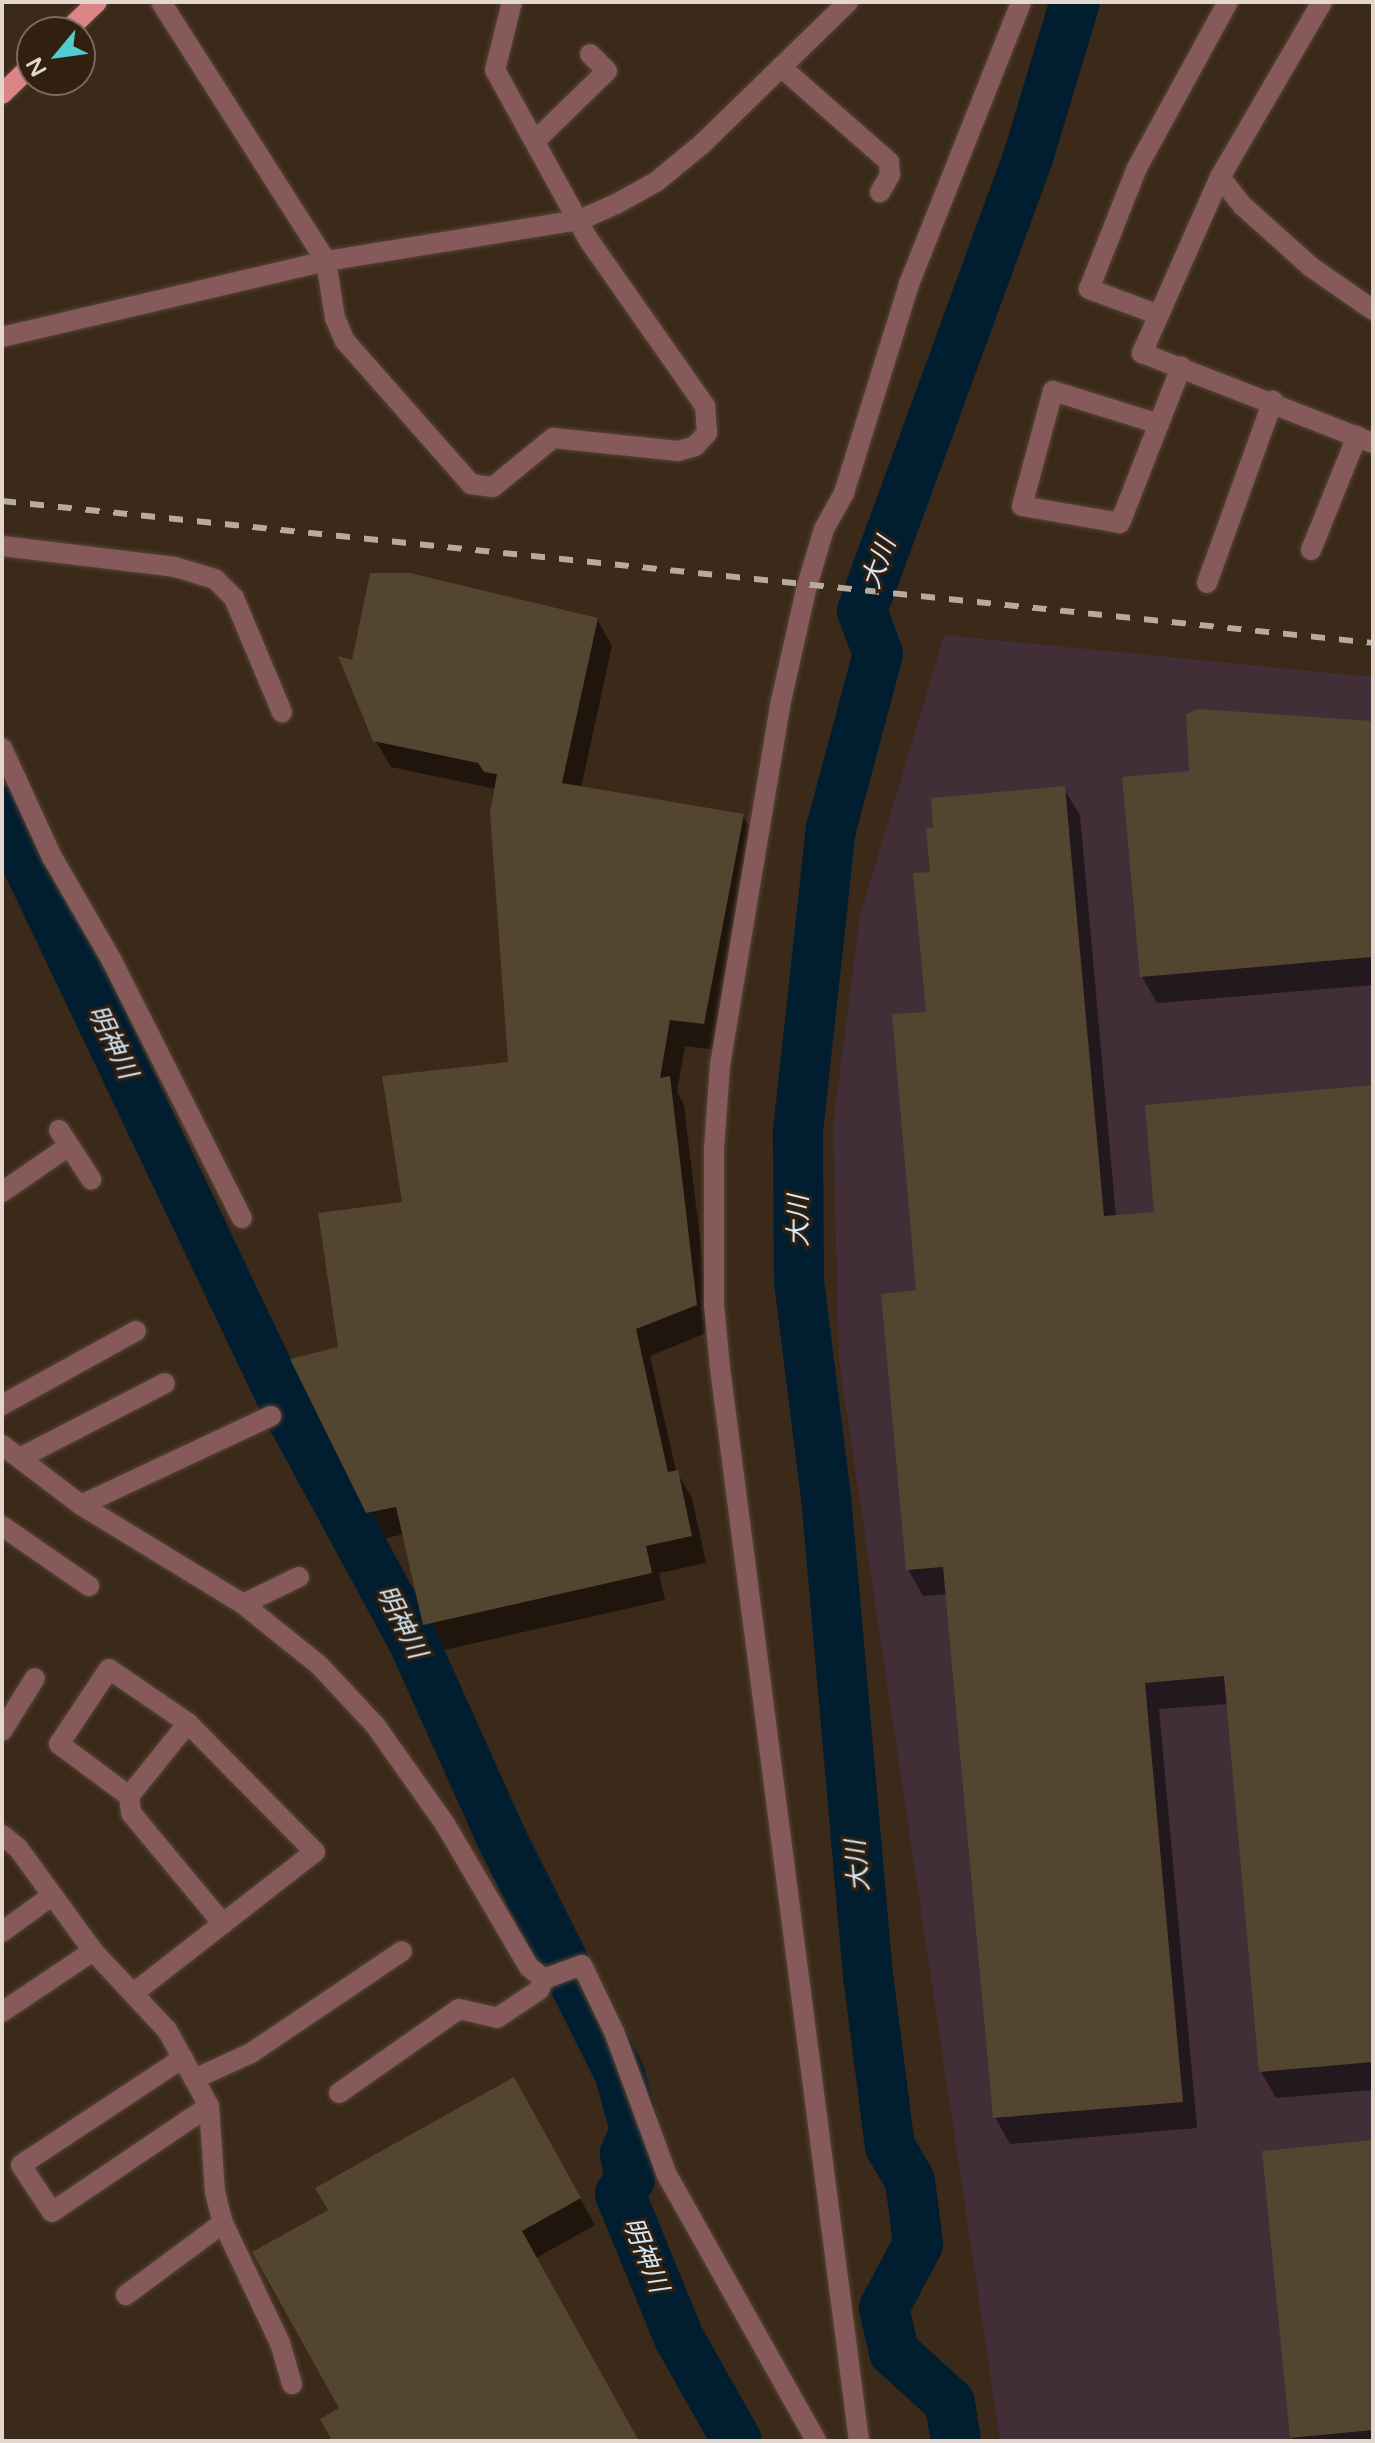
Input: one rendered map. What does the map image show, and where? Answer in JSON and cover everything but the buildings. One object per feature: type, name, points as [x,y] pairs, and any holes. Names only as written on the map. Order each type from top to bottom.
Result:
[{"type":"main road","points":[[83,16],[97,2]]},
{"type":"street","points":[[161,2],[326,261],[335,318],[345,341],[471,484],[493,487],[553,438],[678,451],[695,446],[707,433],[705,406],[580,220],[495,70],[512,2]]},
{"type":"street","points":[[2,337],[326,261],[580,220],[656,182],[848,2]]},
{"type":"street","points":[[859,2441],[720,1368],[713,1219],[720,1065],[781,701],[807,586],[824,529],[844,493],[909,284],[1021,2]]},
{"type":"street","points":[[1159,315],[1089,289],[1137,168],[1228,2]]},
{"type":"street","points":[[1311,550],[1365,440],[1273,401],[1142,353],[1220,177],[1322,2]]},
{"type":"street","points":[[535,141],[607,71],[590,54]]},
{"type":"street","points":[[781,67],[889,162],[890,175],[880,192]]},
{"type":"street","points":[[1220,177],[1243,206],[1311,267],[1373,310]]},
{"type":"street","points":[[1159,424],[1053,391],[1022,506],[1120,523],[1159,424],[1181,367]]},
{"type":"street","points":[[1207,583],[1273,401]]},
{"type":"street","points":[[2,546],[175,567],[215,579],[234,598],[282,712]]},
{"type":"street","points":[[2,748],[52,857],[112,961],[242,1218]]},
{"type":"street","points":[[2,1192],[64,1138],[91,1179]]},
{"type":"street","points":[[2,1405],[136,1331]]},
{"type":"street","points":[[7,1450],[165,1383]]},
{"type":"street","points":[[81,1505],[271,1416]]},
{"type":"street","points":[[7,1450],[81,1505],[243,1604],[319,1665],[375,1725],[445,1824],[529,1967],[556,1974]]},
{"type":"street","points":[[2,1526],[89,1586]]},
{"type":"street","points":[[243,1604],[299,1577]]},
{"type":"street","points":[[129,1796],[59,1744],[109,1669],[188,1723],[315,1852],[135,1992]]},
{"type":"street","points":[[2,1731],[35,1678]]},
{"type":"street","points":[[188,1723],[129,1796],[131,1813],[223,1924]]},
{"type":"street","points":[[2,1835],[18,1848],[50,1897],[93,1951],[135,1992],[183,2058],[209,2106],[215,2192],[223,2223],[280,2343],[292,2384]]},
{"type":"street","points":[[2,1932],[50,1897]]},
{"type":"street","points":[[2,2012],[93,1951]]},
{"type":"street","points":[[194,2079],[251,2053],[402,1951]]},
{"type":"street","points":[[339,2093],[459,2009],[497,2018],[539,1990],[556,1974],[582,1965],[615,2034],[667,2175],[816,2441]]},
{"type":"street","points":[[183,2058],[21,2165],[52,2212],[209,2106]]},
{"type":"street","points":[[126,2295],[223,2223]]},
{"type":"shaded area","points":[[944,635],[1373,677],[1373,2441],[1000,2441],[839,1361],[833,1125],[860,915]]},
{"type":"waterway","name":"大川","points":[[956,2441],[950,2403],[894,2352],[884,2308],[918,2244],[910,2181],[890,2147],[868,1976],[826,1498],[799,1282],[798,1131],[831,829],[878,654],[862,611],[1029,154],[1075,2]]},
{"type":"waterway","name":"明神川","points":[[2,811],[286,1407],[413,1641],[501,1837],[620,2075],[635,2130],[625,2154],[630,2179],[620,2194],[679,2338],[737,2441]]},
{"type":"railway","points":[[2,501],[1373,643]]}]
